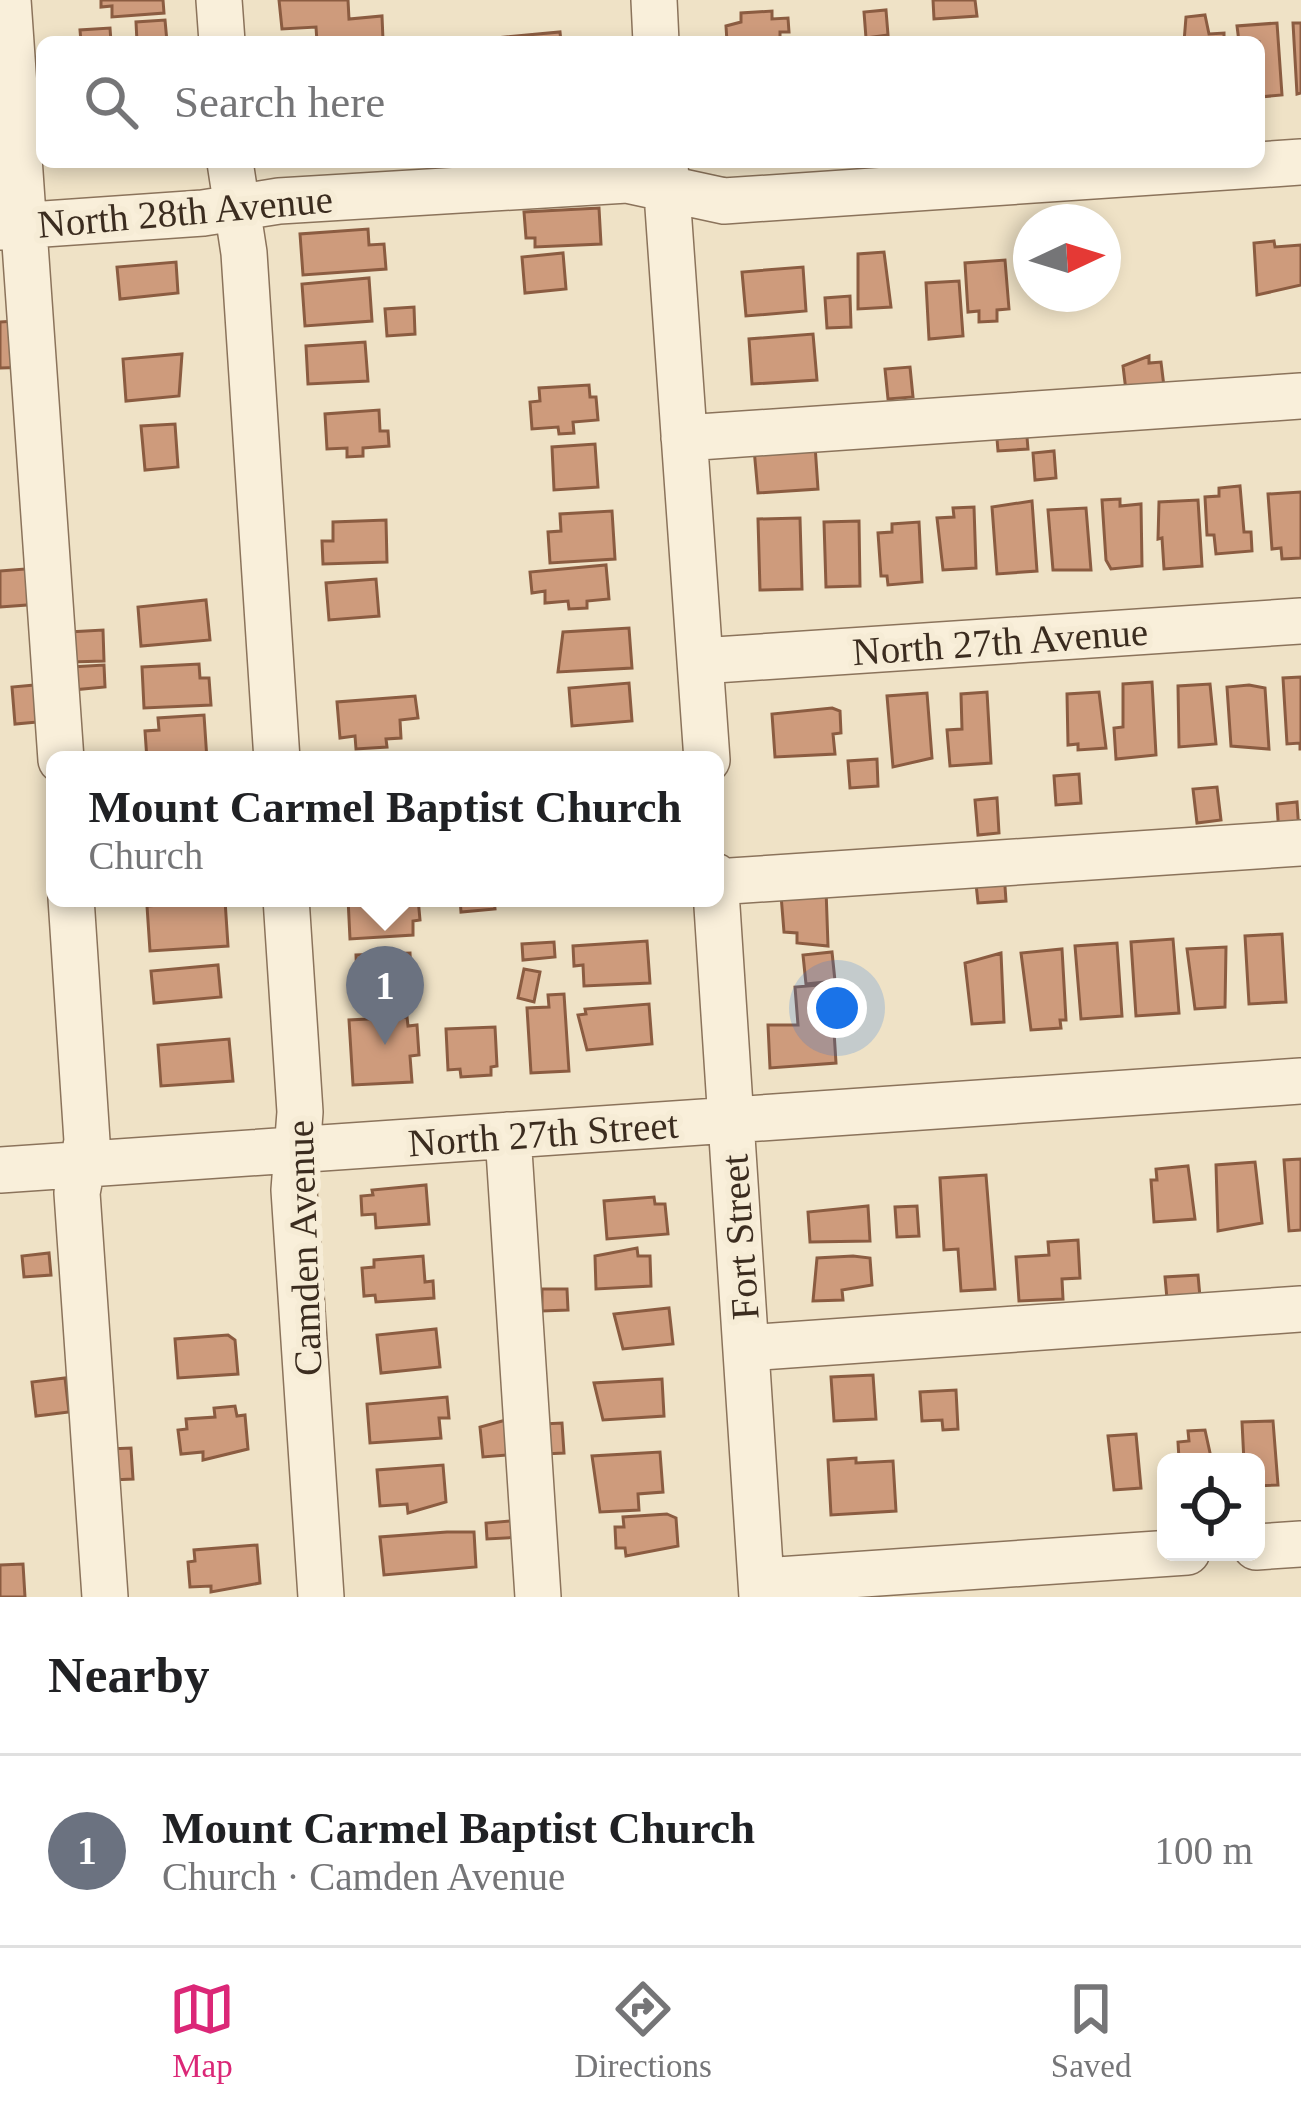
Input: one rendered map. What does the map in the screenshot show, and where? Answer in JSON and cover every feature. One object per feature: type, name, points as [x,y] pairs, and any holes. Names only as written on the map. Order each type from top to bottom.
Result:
[{"type":"street","points":[[8,0],[13,226],[61,751]]},
{"type":"street","points":[[219,0],[222,36]]},
{"type":"street","points":[[653,0],[656,36]]},
{"type":"street","name":"North 28th Avenue","points":[[1265,164],[1301,162]]},
{"type":"street","points":[[231,168],[276,751]]},
{"type":"street","name":"North 28th Avenue","points":[[13,226],[666,177],[724,201],[1212,168]]},
{"type":"street","points":[[666,177],[706,751]]},
{"type":"street","points":[[684,438],[1301,396]]},
{"type":"street","name":"North 27th Avenue","points":[[700,661],[1301,621]]},
{"type":"street","points":[[724,878],[1301,843]]},
{"type":"street","points":[[72,907],[87,1141],[76,1193],[105,1597]]},
{"type":"street","name":"Camden Avenue","points":[[287,907],[300,1112],[293,1190],[321,1597]]},
{"type":"street","name":"Fort Street","points":[[717,907],[762,1589]]},
{"type":"street","name":"North 27th Street","points":[[0,1170],[1301,1081]]},
{"type":"street","points":[[508,1136],[538,1597]]},
{"type":"street","points":[[746,1348],[1301,1309]]},
{"type":"street","points":[[1265,1546],[1301,1544]]},
{"type":"street","points":[[762,1589],[1157,1555]]},
{"type":"building","points":[[101,0],[163,0],[164,13],[112,17],[112,6],[101,7]]},
{"type":"building","points":[[279,0],[348,0],[349,19],[382,16],[383,36],[317,36],[316,27],[282,29]]},
{"type":"building","points":[[933,0],[975,0],[977,16],[934,19]]},
{"type":"building","points":[[886,10],[888,35],[866,36],[864,12]]},
{"type":"building","points":[[772,11],[772,19],[788,18],[789,32],[727,36],[726,26],[741,22],[741,13]]},
{"type":"building","points":[[1205,15],[1209,34],[1224,36],[1184,36],[1186,17]]},
{"type":"building","points":[[165,20],[166,36],[137,36],[136,22]]},
{"type":"building","points":[[1277,23],[1282,95],[1265,96],[1265,36],[1238,36],[1237,26]]},
{"type":"building","points":[[1293,23],[1301,23],[1301,93],[1297,94]]},
{"type":"building","points":[[110,28],[111,36],[80,36],[80,30]]},
{"type":"building","points":[[599,208],[601,244],[535,247],[535,238],[526,238],[524,212]]},
{"type":"building","points":[[368,229],[369,245],[384,244],[386,269],[303,275],[300,234]]},
{"type":"building","points":[[1274,241],[1275,247],[1301,245],[1301,285],[1257,295],[1254,243]]},
{"type":"building","points":[[884,252],[891,307],[858,309],[858,254]]},
{"type":"building","points":[[563,253],[566,289],[525,293],[522,257]]},
{"type":"building","points":[[1005,260],[1009,309],[997,310],[997,321],[979,322],[979,311],[968,312],[965,263]]},
{"type":"building","points":[[176,262],[178,293],[120,299],[117,267]]},
{"type":"building","points":[[803,267],[806,311],[746,316],[742,272]]},
{"type":"building","points":[[369,278],[372,321],[305,326],[302,284]]},
{"type":"building","points":[[959,281],[963,336],[929,339],[926,283]]},
{"type":"building","points":[[850,296],[851,327],[827,328],[825,298]]},
{"type":"building","points":[[414,307],[415,334],[387,336],[385,309]]},
{"type":"building","points":[[15,321],[32,367],[0,368],[0,322]]},
{"type":"building","points":[[813,334],[817,380],[752,384],[749,339]]},
{"type":"building","points":[[365,342],[368,381],[308,384],[306,346]]},
{"type":"building","points":[[182,354],[179,396],[126,401],[123,359]]},
{"type":"building","points":[[1149,356],[1149,363],[1161,362],[1165,395],[1127,399],[1123,366]]},
{"type":"building","points":[[910,367],[913,397],[888,399],[885,369]]},
{"type":"building","points":[[589,385],[590,397],[596,397],[598,420],[573,422],[574,433],[559,434],[558,427],[532,429],[530,402],[540,401],[539,388]]},
{"type":"building","points":[[379,410],[380,431],[388,431],[389,446],[363,448],[363,456],[347,457],[347,448],[327,449],[325,414]]},
{"type":"building","points":[[175,424],[178,467],[145,470],[141,426]]},
{"type":"building","points":[[1026,425],[1028,449],[998,451],[996,427]]},
{"type":"building","points":[[595,444],[598,487],[554,490],[552,447]]},
{"type":"building","points":[[815,445],[818,489],[758,493],[754,449]]},
{"type":"building","points":[[1054,451],[1056,478],[1035,480],[1033,453]]},
{"type":"building","points":[[1240,486],[1244,532],[1251,532],[1252,551],[1216,554],[1214,535],[1207,535],[1205,497],[1219,496],[1219,488]]},
{"type":"building","points":[[1301,492],[1301,558],[1282,559],[1281,548],[1272,549],[1268,494]]},
{"type":"building","points":[[1120,499],[1120,506],[1141,504],[1142,566],[1111,569],[1106,560],[1102,500]]},
{"type":"building","points":[[1198,500],[1202,566],[1164,569],[1162,538],[1158,539],[1159,502]]},
{"type":"building","points":[[1032,501],[1037,571],[997,574],[992,507]]},
{"type":"building","points":[[974,507],[976,568],[943,570],[937,518],[954,517],[953,508]]},
{"type":"building","points":[[1086,508],[1091,570],[1053,570],[1048,510]]},
{"type":"building","points":[[612,511],[615,559],[550,563],[548,532],[561,531],[560,514]]},
{"type":"building","points":[[800,518],[802,589],[760,590],[758,519]]},
{"type":"building","points":[[386,520],[387,562],[323,564],[322,541],[333,541],[333,522]]},
{"type":"building","points":[[859,521],[860,586],[826,587],[824,522]]},
{"type":"building","points":[[919,522],[922,582],[888,585],[887,576],[881,576],[878,533],[892,532],[892,524]]},
{"type":"building","points":[[606,565],[609,599],[587,601],[587,608],[569,609],[568,601],[545,603],[545,591],[532,593],[530,572]]},
{"type":"building","points":[[37,568],[40,604],[0,607],[0,571]]},
{"type":"building","points":[[376,579],[379,616],[329,620],[326,583]]},
{"type":"building","points":[[206,600],[210,640],[141,646],[138,607]]},
{"type":"building","points":[[629,628],[632,668],[558,672],[563,632]]},
{"type":"building","points":[[103,630],[104,661],[71,662],[69,632]]},
{"type":"building","points":[[199,664],[200,678],[209,678],[211,705],[144,708],[142,667]]},
{"type":"building","points":[[104,665],[105,687],[72,690],[71,667]]},
{"type":"building","points":[[1301,677],[1300,749],[1300,743],[1287,744],[1283,678]]},
{"type":"building","points":[[1152,682],[1156,755],[1116,759],[1114,728],[1123,727],[1123,684]]},
{"type":"building","points":[[629,683],[632,721],[572,726],[569,688]]},
{"type":"building","points":[[46,684],[49,721],[15,724],[12,687]]},
{"type":"building","points":[[1210,684],[1216,744],[1179,747],[1178,686]]},
{"type":"building","points":[[1227,687],[1265,688],[1269,749],[1231,746]]},
{"type":"building","points":[[987,692],[991,763],[950,766],[947,730],[962,729],[961,694]]},
{"type":"building","points":[[1099,692],[1106,748],[1078,750],[1078,744],[1068,745],[1067,694]]},
{"type":"building","points":[[927,693],[932,758],[893,767],[887,696]]},
{"type":"building","points":[[415,696],[418,718],[400,720],[401,738],[386,739],[387,747],[356,749],[355,736],[340,738],[337,702]]},
{"type":"building","points":[[840,711],[841,733],[833,734],[835,754],[775,757],[772,714]]},
{"type":"building","points":[[204,715],[206,751],[146,751],[145,731],[159,730],[158,718]]},
{"type":"building","points":[[877,759],[878,786],[850,788],[848,761]]},
{"type":"building","points":[[1079,774],[1081,803],[1056,805],[1054,776]]},
{"type":"building","points":[[1217,787],[1221,820],[1197,823],[1193,789]]},
{"type":"building","points":[[997,798],[999,833],[978,835],[975,800]]},
{"type":"building","points":[[1297,802],[1299,833],[1279,835],[1277,804]]},
{"type":"building","points":[[1004,872],[1006,901],[978,903],[975,874]]},
{"type":"building","points":[[826,889],[828,946],[797,943],[797,933],[784,932],[781,895]]},
{"type":"building","points":[[147,907],[225,907],[228,946],[150,951]]},
{"type":"building","points":[[348,907],[419,907],[420,920],[413,921],[413,935],[350,939]]},
{"type":"building","points":[[461,907],[495,907],[495,909],[461,912]]},
{"type":"building","points":[[1282,934],[1286,1002],[1249,1004],[1245,936]]},
{"type":"building","points":[[1173,939],[1179,1013],[1136,1016],[1131,942]]},
{"type":"building","points":[[647,941],[650,983],[584,986],[583,965],[574,966],[573,946]]},
{"type":"building","points":[[554,942],[555,957],[523,960],[522,944]]},
{"type":"building","points":[[1117,943],[1122,1016],[1081,1019],[1075,946]]},
{"type":"building","points":[[1226,947],[1225,1007],[1195,1009],[1187,949]]},
{"type":"building","points":[[1062,949],[1066,1020],[1060,1020],[1061,1028],[1031,1030],[1021,953]]},
{"type":"building","points":[[832,952],[835,981],[806,984],[803,955]]},
{"type":"building","points":[[410,953],[411,979],[391,980],[392,997],[370,998],[369,981],[357,982],[356,955]]},
{"type":"building","points":[[1001,953],[1004,1022],[972,1024],[965,963]]},
{"type":"building","points":[[218,965],[221,997],[154,1003],[151,971]]},
{"type":"building","points":[[524,969],[540,972],[534,1002],[518,998]]},
{"type":"building","points":[[831,984],[836,1063],[770,1068],[768,1025],[798,1025],[795,987]]},
{"type":"building","points":[[564,994],[569,1071],[531,1073],[527,1008],[549,1007],[548,995]]},
{"type":"building","points":[[649,1004],[652,1044],[587,1050],[578,1015],[586,1014],[585,1009]]},
{"type":"building","points":[[407,1017],[408,1026],[417,1025],[419,1055],[410,1056],[412,1082],[353,1085],[349,1020]]},
{"type":"building","points":[[495,1027],[497,1066],[491,1067],[491,1075],[461,1077],[460,1069],[448,1070],[446,1029]]},
{"type":"building","points":[[229,1039],[233,1081],[161,1086],[158,1045]]},
{"type":"building","points":[[1301,1159],[1301,1230],[1289,1231],[1284,1160]]},
{"type":"building","points":[[1255,1162],[1262,1223],[1218,1231],[1216,1165]]},
{"type":"building","points":[[1188,1166],[1195,1219],[1154,1222],[1151,1180],[1157,1180],[1156,1169]]},
{"type":"building","points":[[986,1175],[995,1289],[961,1291],[958,1249],[944,1250],[940,1178]]},
{"type":"building","points":[[426,1185],[429,1224],[376,1228],[375,1214],[362,1215],[361,1196],[373,1195],[372,1190]]},
{"type":"building","points":[[654,1197],[655,1204],[665,1204],[668,1234],[607,1239],[604,1201]]},
{"type":"building","points":[[868,1206],[870,1241],[810,1242],[808,1212]]},
{"type":"building","points":[[917,1206],[919,1236],[897,1237],[895,1207]]},
{"type":"building","points":[[1078,1240],[1080,1278],[1062,1279],[1063,1299],[1019,1301],[1016,1257],[1049,1255],[1048,1242]]},
{"type":"building","points":[[637,1248],[638,1256],[650,1256],[651,1286],[596,1289],[595,1256]]},
{"type":"building","points":[[49,1253],[51,1275],[24,1277],[22,1256]]},
{"type":"building","points":[[423,1256],[425,1282],[433,1281],[434,1298],[376,1302],[375,1295],[364,1296],[362,1268],[374,1267],[374,1260]]},
{"type":"building","points":[[817,1258],[870,1258],[872,1285],[842,1290],[843,1300],[813,1301]]},
{"type":"building","points":[[1198,1275],[1201,1308],[1168,1310],[1165,1277]]},
{"type":"building","points":[[542,1289],[567,1289],[568,1310],[542,1311]]},
{"type":"building","points":[[669,1308],[673,1344],[623,1349],[614,1314]]},
{"type":"building","points":[[436,1329],[440,1367],[381,1373],[377,1335]]},
{"type":"building","points":[[228,1335],[235,1340],[238,1374],[178,1378],[175,1339]]},
{"type":"building","points":[[873,1375],[876,1419],[834,1421],[831,1377]]},
{"type":"building","points":[[65,1378],[69,1412],[36,1416],[32,1382]]},
{"type":"building","points":[[662,1379],[664,1416],[603,1420],[594,1383]]},
{"type":"building","points":[[956,1390],[958,1429],[943,1430],[942,1420],[922,1421],[920,1392]]},
{"type":"building","points":[[447,1397],[449,1418],[439,1418],[441,1438],[370,1443],[367,1404]]},
{"type":"building","points":[[235,1406],[237,1416],[245,1415],[248,1449],[203,1460],[203,1452],[181,1454],[178,1430],[187,1429],[186,1419],[215,1417],[214,1408]]},
{"type":"building","points":[[517,1417],[520,1454],[483,1457],[480,1427]]},
{"type":"building","points":[[1273,1421],[1278,1485],[1265,1486],[1265,1453],[1244,1453],[1242,1422]]},
{"type":"building","points":[[562,1423],[564,1453],[544,1454],[543,1424]]},
{"type":"building","points":[[1205,1430],[1210,1453],[1179,1453],[1178,1442],[1189,1441],[1188,1431]]},
{"type":"building","points":[[1136,1434],[1141,1488],[1114,1490],[1108,1436]]},
{"type":"building","points":[[131,1448],[133,1479],[111,1480],[109,1449]]},
{"type":"building","points":[[660,1452],[663,1492],[638,1494],[639,1510],[600,1512],[592,1456]]},
{"type":"building","points":[[856,1458],[856,1463],[893,1461],[896,1511],[831,1515],[828,1460]]},
{"type":"building","points":[[443,1465],[446,1502],[408,1513],[407,1504],[380,1506],[377,1470]]},
{"type":"building","points":[[667,1514],[676,1518],[678,1546],[626,1556],[625,1548],[616,1548],[615,1527],[624,1527],[623,1517]]},
{"type":"building","points":[[521,1520],[522,1537],[487,1539],[486,1523]]},
{"type":"building","points":[[474,1532],[476,1567],[384,1575],[380,1537]]},
{"type":"building","points":[[257,1545],[260,1583],[211,1592],[211,1586],[190,1587],[188,1562],[195,1561],[194,1550]]},
{"type":"building","points":[[23,1564],[25,1597],[0,1597],[0,1565]]},
{"type":"place","name":"Mount Carmel Baptist Church","points":[[385,1045]]}]
